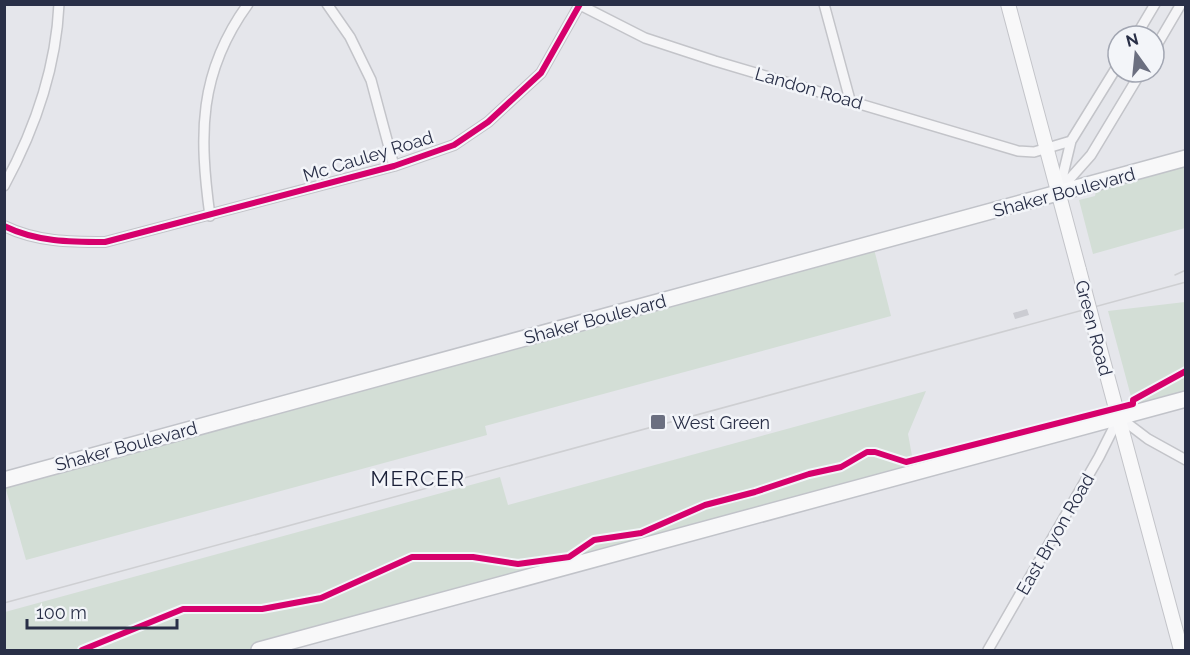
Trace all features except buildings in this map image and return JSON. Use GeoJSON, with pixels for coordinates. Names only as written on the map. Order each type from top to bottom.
{"type":"FeatureCollection","features":[{"type":"Feature","properties":{"kind":"main road","name":"Green Road"},"geometry":{"type":"LineString","coordinates":[[1008,4],[1181,651]]}},
{"type":"Feature","properties":{"kind":"main road","name":"Shaker Boulevard"},"geometry":{"type":"LineString","coordinates":[[4,480],[1185,158]]}},
{"type":"Feature","properties":{"kind":"main road"},"geometry":{"type":"LineString","coordinates":[[259,651],[1185,399]]}},
{"type":"Feature","properties":{"kind":"street"},"geometry":{"type":"LineString","coordinates":[[4,186],[28,142],[47,87],[59,4]]}},
{"type":"Feature","properties":{"kind":"street"},"geometry":{"type":"LineString","coordinates":[[210,216],[204,170],[202,126],[208,91],[222,52],[248,4]]}},
{"type":"Feature","properties":{"kind":"street"},"geometry":{"type":"LineString","coordinates":[[327,4],[350,37],[371,81],[394,166]]}},
{"type":"Feature","properties":{"kind":"street"},"geometry":{"type":"LineString","coordinates":[[824,4],[850,100]]}},
{"type":"Feature","properties":{"kind":"street"},"geometry":{"type":"LineString","coordinates":[[1143,24],[1155,4]]}},
{"type":"Feature","properties":{"kind":"street"},"geometry":{"type":"LineString","coordinates":[[1166,30],[1181,4]]}},
{"type":"Feature","properties":{"kind":"street","name":"Mc Cauley Road"},"geometry":{"type":"LineString","coordinates":[[4,226],[23,236],[57,242],[105,242],[394,166],[454,145],[517,98],[541,73],[579,5]]}},
{"type":"Feature","properties":{"kind":"street","name":"Landon Road"},"geometry":{"type":"LineString","coordinates":[[579,5],[645,38],[715,61],[1026,152],[1046,149],[1071,141]]}},
{"type":"Feature","properties":{"kind":"street"},"geometry":{"type":"LineString","coordinates":[[1058,193],[1071,141],[1106,84]]}},
{"type":"Feature","properties":{"kind":"street"},"geometry":{"type":"LineString","coordinates":[[1058,193],[1091,155],[1134,84]]}},
{"type":"Feature","properties":{"kind":"street"},"geometry":{"type":"LineString","coordinates":[[1119,417],[1148,439],[1185,460]]}},
{"type":"Feature","properties":{"kind":"street","name":"East Bryon Road"},"geometry":{"type":"LineString","coordinates":[[988,651],[1100,457],[1119,417]]}},
{"type":"Feature","properties":{"kind":"shaded area"},"geometry":{"type":"Polygon","coordinates":[[[1185,158],[1185,228],[1093,254],[1079,200],[1095,196],[1098,182],[1185,158]]]}},
{"type":"Feature","properties":{"kind":"shaded area"},"geometry":{"type":"Polygon","coordinates":[[[874,249],[891,316],[485,426],[487,435],[26,560],[5,486],[874,249]]]}},
{"type":"Feature","properties":{"kind":"shaded area"},"geometry":{"type":"Polygon","coordinates":[[[1185,302],[1185,399],[1141,411],[1133,404],[1108,311],[1185,302]]]}},
{"type":"Feature","properties":{"kind":"shaded area"},"geometry":{"type":"Polygon","coordinates":[[[926,391],[908,434],[915,472],[258,650],[5,650],[5,612],[500,477],[508,505],[926,391]]]}},
{"type":"Feature","properties":{"kind":"tram line"},"geometry":{"type":"LineString","coordinates":[[1175,275],[1186,270]]}},
{"type":"Feature","properties":{"kind":"tram line"},"geometry":{"type":"LineString","coordinates":[[4,603],[1186,282]]}},
{"type":"Feature","properties":{"kind":"cycle path"},"geometry":{"type":"LineString","coordinates":[[4,226],[41,238],[105,242],[394,166],[454,145],[488,122],[541,73],[580,4]]}},
{"type":"Feature","properties":{"kind":"cycle path"},"geometry":{"type":"LineString","coordinates":[[82,650],[183,609],[262,609],[321,598],[412,557],[473,557],[518,564],[569,557],[594,540],[641,533],[705,505],[755,492],[809,474],[841,467],[867,452],[875,452],[906,462],[1133,404],[1133,400],[1186,371]]}},
{"type":"Feature","properties":{"kind":"place","name":"West Green"},"geometry":{"type":"Point","coordinates":[658,422]}},
{"type":"Feature","properties":{"kind":"district","name":"MERCER"},"geometry":{"type":"Point","coordinates":[418,478]}}]}
